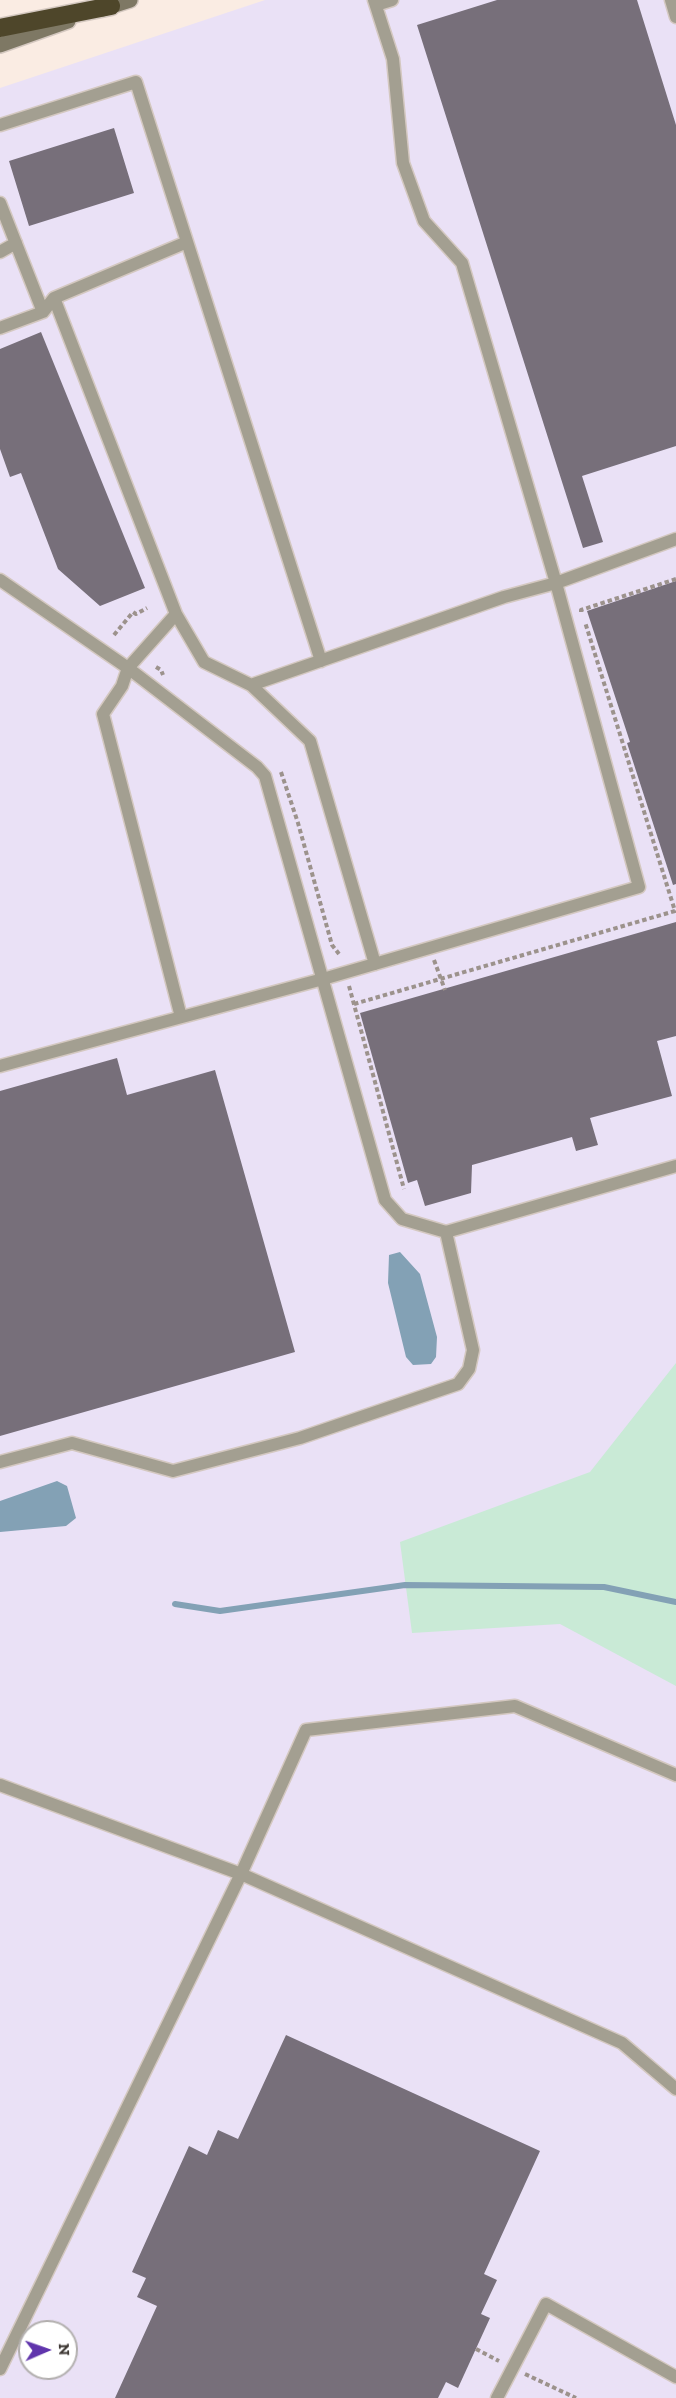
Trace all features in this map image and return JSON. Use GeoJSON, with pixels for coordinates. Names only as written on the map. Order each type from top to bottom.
{"type":"FeatureCollection","features":[{"type":"Feature","properties":{"kind":"highway"},"geometry":{"type":"LineString","coordinates":[[0,28],[111,6]]}},
{"type":"Feature","properties":{"kind":"main road"},"geometry":{"type":"LineString","coordinates":[[0,45],[130,0]]}},
{"type":"Feature","properties":{"kind":"lane"},"geometry":{"type":"LineString","coordinates":[[0,1066],[323,979],[639,887],[556,582],[462,263],[424,221],[403,163],[393,59],[375,2],[392,0]]}},
{"type":"Feature","properties":{"kind":"lane"},"geometry":{"type":"LineString","coordinates":[[671,0],[676,17]]}},
{"type":"Feature","properties":{"kind":"lane"},"geometry":{"type":"LineString","coordinates":[[0,125],[136,82],[321,661]]}},
{"type":"Feature","properties":{"kind":"lane"},"geometry":{"type":"LineString","coordinates":[[0,203],[43,312]]}},
{"type":"Feature","properties":{"kind":"lane"},"geometry":{"type":"LineString","coordinates":[[0,328],[43,312],[54,298],[188,242]]}},
{"type":"Feature","properties":{"kind":"lane"},"geometry":{"type":"LineString","coordinates":[[0,252],[16,243]]}},
{"type":"Feature","properties":{"kind":"lane"},"geometry":{"type":"LineString","coordinates":[[54,298],[176,614],[204,662],[251,685],[310,741],[375,964]]}},
{"type":"Feature","properties":{"kind":"lane"},"geometry":{"type":"LineString","coordinates":[[251,685],[676,539]]}},
{"type":"Feature","properties":{"kind":"lane"},"geometry":{"type":"LineString","coordinates":[[0,580],[128,668],[257,766],[265,776],[385,1200],[402,1219],[446,1232],[676,1166]]}},
{"type":"Feature","properties":{"kind":"lane"},"geometry":{"type":"LineString","coordinates":[[176,614],[128,668],[122,686],[103,714],[181,1017]]}},
{"type":"Feature","properties":{"kind":"lane"},"geometry":{"type":"LineString","coordinates":[[0,1462],[72,1443],[173,1471],[300,1438],[458,1384],[469,1369],[473,1350],[446,1232]]}},
{"type":"Feature","properties":{"kind":"lane"},"geometry":{"type":"LineString","coordinates":[[0,2368],[241,1874],[306,1730],[515,1706],[676,1775]]}},
{"type":"Feature","properties":{"kind":"lane"},"geometry":{"type":"LineString","coordinates":[[0,1785],[241,1874],[622,2043],[676,2089]]}},
{"type":"Feature","properties":{"kind":"lane"},"geometry":{"type":"LineString","coordinates":[[497,2398],[546,2304],[676,2377]]}},
{"type":"Feature","properties":{"kind":"path"},"geometry":{"type":"LineString","coordinates":[[354,1004],[675,911],[581,610],[676,579]]}},
{"type":"Feature","properties":{"kind":"path"},"geometry":{"type":"LineString","coordinates":[[114,635],[133,612],[136,614],[147,608]]}},
{"type":"Feature","properties":{"kind":"path"},"geometry":{"type":"LineString","coordinates":[[434,960],[445,990]]}},
{"type":"Feature","properties":{"kind":"path"},"geometry":{"type":"LineString","coordinates":[[349,986],[404,1189]]}},
{"type":"Feature","properties":{"kind":"shaded area"},"geometry":{"type":"Polygon","coordinates":[[[265,0],[676,0],[676,2398],[0,2398],[0,88],[265,0]]]}},
{"type":"Feature","properties":{"kind":"green space"},"geometry":{"type":"Polygon","coordinates":[[[676,1363],[676,1686],[560,1624],[412,1633],[400,1542],[590,1472],[676,1363]]]}},
{"type":"Feature","properties":{"kind":"water"},"geometry":{"type":"Polygon","coordinates":[[[400,1252],[420,1274],[437,1337],[436,1357],[431,1364],[413,1365],[406,1357],[388,1283],[389,1255],[400,1252]]]}},
{"type":"Feature","properties":{"kind":"water"},"geometry":{"type":"Polygon","coordinates":[[[57,1481],[67,1486],[76,1518],[66,1526],[0,1532],[0,1501],[57,1481]]]}},
{"type":"Feature","properties":{"kind":"building"},"geometry":{"type":"Polygon","coordinates":[[[497,0],[637,0],[676,125],[676,446],[582,476],[603,542],[583,548],[417,25],[497,0]]]}},
{"type":"Feature","properties":{"kind":"building"},"geometry":{"type":"Polygon","coordinates":[[[114,128],[134,193],[29,226],[9,161],[114,128]]]}},
{"type":"Feature","properties":{"kind":"building"},"geometry":{"type":"Polygon","coordinates":[[[41,332],[145,588],[100,606],[58,569],[21,473],[10,477],[0,449],[0,349],[41,332]]]}},
{"type":"Feature","properties":{"kind":"building"},"geometry":{"type":"Polygon","coordinates":[[[676,581],[676,884],[673,885],[587,611],[676,581]]]}},
{"type":"Feature","properties":{"kind":"building"},"geometry":{"type":"Polygon","coordinates":[[[676,922],[676,1036],[657,1041],[672,1096],[590,1118],[598,1145],[576,1151],[572,1137],[472,1165],[471,1193],[425,1206],[417,1180],[408,1183],[360,1013],[676,922]]]}},
{"type":"Feature","properties":{"kind":"building"},"geometry":{"type":"Polygon","coordinates":[[[117,1058],[127,1095],[215,1070],[295,1352],[0,1436],[0,1091],[117,1058]]]}},
{"type":"Feature","properties":{"kind":"building"},"geometry":{"type":"Polygon","coordinates":[[[286,2035],[540,2151],[484,2274],[497,2280],[481,2314],[490,2318],[458,2388],[446,2382],[438,2398],[115,2398],[157,2306],[137,2297],[146,2278],[132,2272],[189,2146],[207,2155],[218,2130],[238,2139],[286,2035]]]}},
{"type":"Feature","properties":{"kind":"waterway"},"geometry":{"type":"LineString","coordinates":[[175,1604],[220,1611],[405,1585],[604,1587],[676,1602]]}}]}
